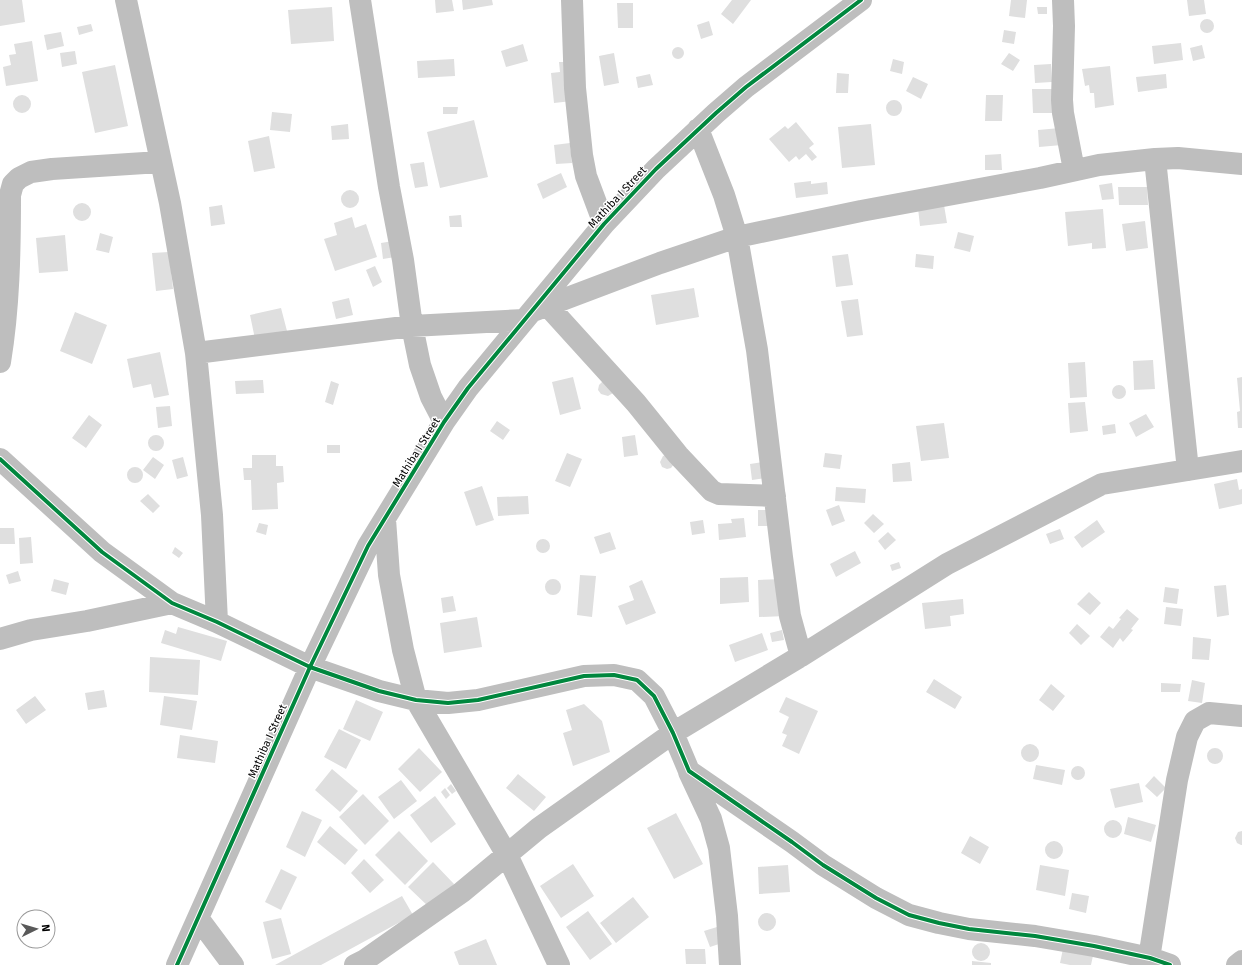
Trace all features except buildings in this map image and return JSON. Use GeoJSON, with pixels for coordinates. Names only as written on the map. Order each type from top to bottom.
{"type":"FeatureCollection","features":[{"type":"Feature","properties":{"kind":"street"},"geometry":{"type":"LineString","coordinates":[[126,0],[170,203],[196,353],[212,515],[217,622]]}},
{"type":"Feature","properties":{"kind":"street"},"geometry":{"type":"LineString","coordinates":[[360,0],[389,188],[403,260],[412,326],[420,365],[431,397],[444,422]]}},
{"type":"Feature","properties":{"kind":"street"},"geometry":{"type":"LineString","coordinates":[[572,0],[575,88],[582,155],[586,176],[604,224]]}},
{"type":"Feature","properties":{"kind":"street","name":"Mathiba I Street"},"geometry":{"type":"LineString","coordinates":[[177,965],[310,667],[368,546],[444,422],[468,388],[534,312],[604,224],[656,169],[746,88],[861,0]]}},
{"type":"Feature","properties":{"kind":"street"},"geometry":{"type":"LineString","coordinates":[[1063,0],[1064,46],[1062,100],[1063,113],[1074,170]]}},
{"type":"Feature","properties":{"kind":"street"},"geometry":{"type":"LineString","coordinates":[[698,130],[724,195],[737,237],[757,350],[790,616],[801,656]]}},
{"type":"Feature","properties":{"kind":"street"},"geometry":{"type":"LineString","coordinates":[[196,353],[534,312],[660,263],[737,237],[861,211],[1099,165],[1178,158],[1242,164]]}},
{"type":"Feature","properties":{"kind":"street"},"geometry":{"type":"LineString","coordinates":[[1155,159],[1188,470]]}},
{"type":"Feature","properties":{"kind":"street"},"geometry":{"type":"LineString","coordinates":[[0,362],[7,307],[10,262],[10,195],[14,184],[19,178],[31,172],[52,169],[160,162]]}},
{"type":"Feature","properties":{"kind":"street"},"geometry":{"type":"LineString","coordinates":[[534,312],[636,403],[678,455],[712,491],[719,494],[775,496]]}},
{"type":"Feature","properties":{"kind":"street"},"geometry":{"type":"LineString","coordinates":[[0,459],[102,552],[172,603],[217,622],[310,667],[379,691],[416,700],[448,703],[478,700],[584,676],[614,675],[637,680],[654,696],[673,733],[711,819],[719,848],[727,916],[730,965]]}},
{"type":"Feature","properties":{"kind":"street"},"geometry":{"type":"LineString","coordinates":[[355,965],[365,960],[462,892],[539,828],[673,733],[801,656],[947,564],[1102,484],[1242,461]]}},
{"type":"Feature","properties":{"kind":"street"},"geometry":{"type":"LineString","coordinates":[[384,519],[389,575],[403,650],[416,700],[507,855],[559,965]]}},
{"type":"Feature","properties":{"kind":"street"},"geometry":{"type":"LineString","coordinates":[[0,639],[31,630],[87,621],[172,603]]}},
{"type":"Feature","properties":{"kind":"street"},"geometry":{"type":"LineString","coordinates":[[689,771],[823,865],[876,898],[909,914],[969,929],[1035,936],[1094,946],[1156,963],[1177,780],[1187,737],[1195,721],[1209,713],[1242,716]]}},
{"type":"Feature","properties":{"kind":"street"},"geometry":{"type":"LineString","coordinates":[[198,918],[233,965]]}},
{"type":"Feature","properties":{"kind":"street"},"geometry":{"type":"LineString","coordinates":[[1237,965],[1242,961]]}},
{"type":"Feature","properties":{"kind":"cycle path"},"geometry":{"type":"LineString","coordinates":[[177,965],[310,667],[368,546],[444,422],[468,388],[604,224],[656,169],[746,87],[861,0]]}},
{"type":"Feature","properties":{"kind":"cycle path"},"geometry":{"type":"LineString","coordinates":[[0,459],[102,552],[172,603],[217,622],[310,667],[379,691],[416,700],[448,703],[478,700],[584,676],[614,675],[637,680],[654,696],[673,733],[689,771],[823,865],[876,898],[909,915],[939,923],[969,929],[1035,936],[1094,946],[1150,958],[1170,965]]}}]}
